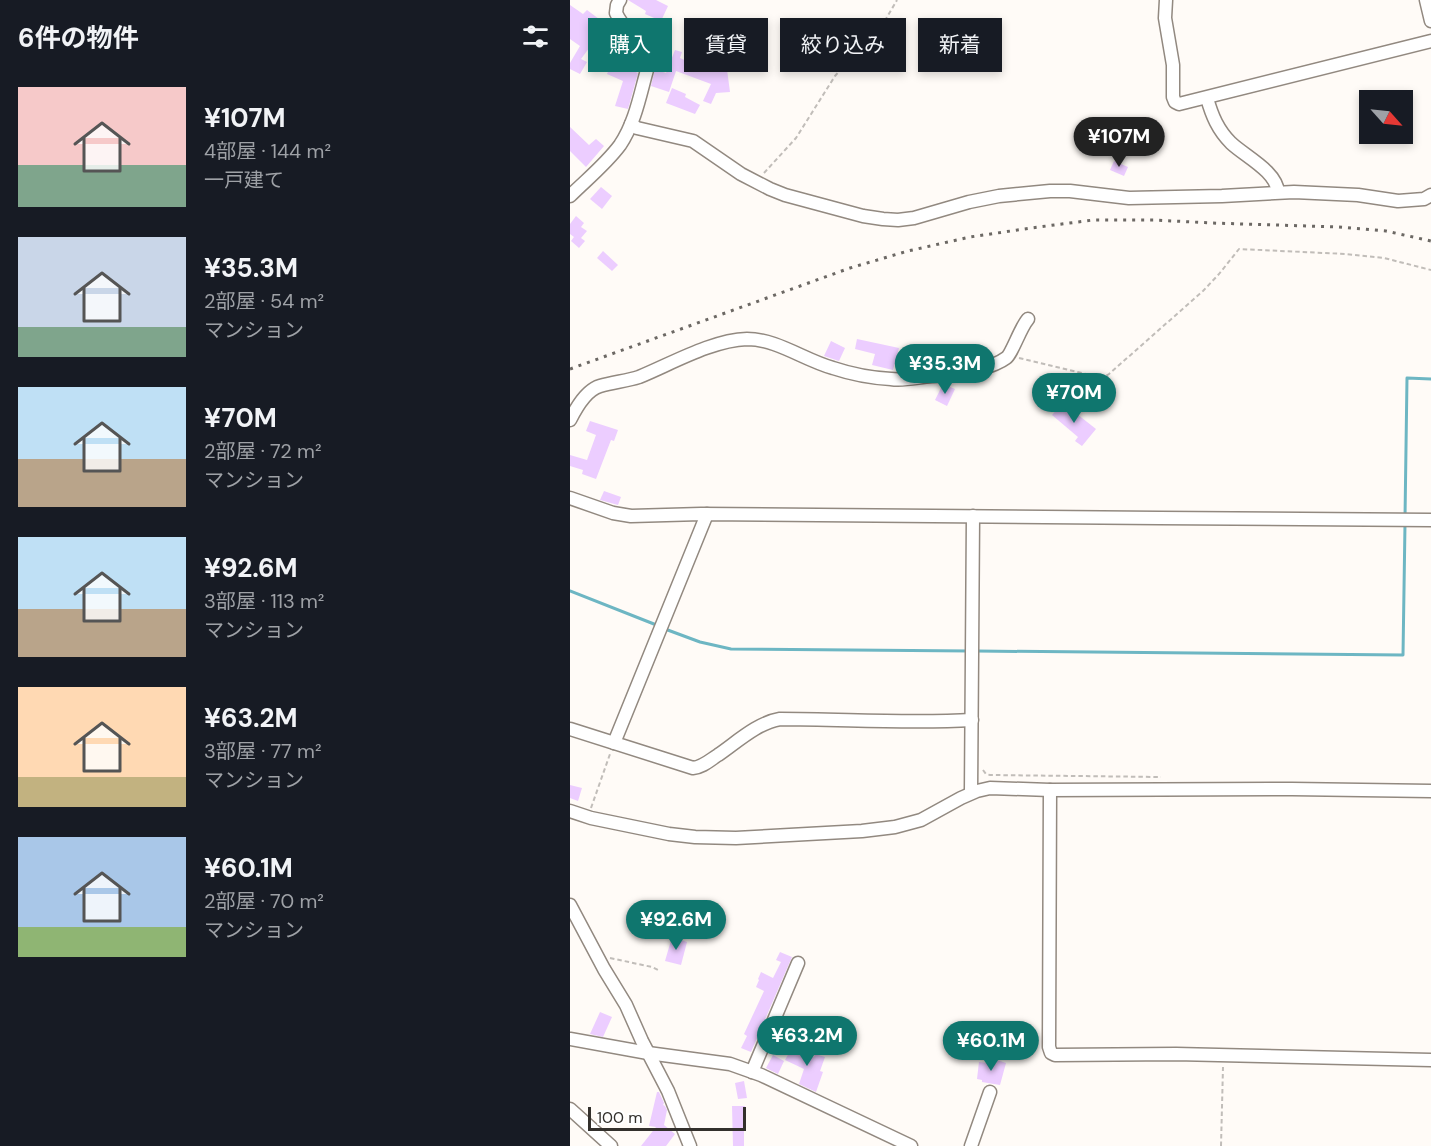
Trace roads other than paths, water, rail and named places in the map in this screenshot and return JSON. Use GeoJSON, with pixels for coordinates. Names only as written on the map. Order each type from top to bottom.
{"type":"FeatureCollection","features":[{"type":"Feature","properties":{"kind":"street"},"geometry":{"type":"LineString","coordinates":[[572,189],[617,148],[631,124],[647,70],[642,48],[617,17],[615,10],[620,0]]}},
{"type":"Feature","properties":{"kind":"street"},"geometry":{"type":"LineString","coordinates":[[1166,0],[1165,18],[1173,65],[1173,100],[1176,103],[1183,104],[1208,98],[1431,41]]}},
{"type":"Feature","properties":{"kind":"street"},"geometry":{"type":"LineString","coordinates":[[1426,0],[1431,21]]}},
{"type":"Feature","properties":{"kind":"street"},"geometry":{"type":"LineString","coordinates":[[1208,98],[1214,120],[1220,129],[1230,142],[1274,180],[1278,192]]}},
{"type":"Feature","properties":{"kind":"street"},"geometry":{"type":"LineString","coordinates":[[631,124],[636,128],[693,141],[741,174],[785,195],[863,216],[898,220],[999,196],[1050,191],[1129,198],[1278,192],[1358,195],[1398,201],[1424,199],[1431,195]]}},
{"type":"Feature","properties":{"kind":"street"},"geometry":{"type":"LineString","coordinates":[[570,420],[585,397],[599,386],[635,378],[728,342],[745,339],[766,342],[832,368],[892,380],[951,375],[1000,362],[1010,356],[1020,329],[1028,319]]}},
{"type":"Feature","properties":{"kind":"street"},"geometry":{"type":"LineString","coordinates":[[570,498],[613,513],[631,516],[707,514],[1431,520]]}},
{"type":"Feature","properties":{"kind":"street"},"geometry":{"type":"LineString","coordinates":[[614,743],[707,514]]}},
{"type":"Feature","properties":{"kind":"street"},"geometry":{"type":"LineString","coordinates":[[971,793],[973,516]]}},
{"type":"Feature","properties":{"kind":"street"},"geometry":{"type":"LineString","coordinates":[[570,729],[693,768],[703,765],[772,720],[947,722],[972,720]]}},
{"type":"Feature","properties":{"kind":"street"},"geometry":{"type":"LineString","coordinates":[[570,812],[695,837],[736,838],[895,827],[921,820],[971,793],[1001,788],[1431,791]]}},
{"type":"Feature","properties":{"kind":"street"},"geometry":{"type":"LineString","coordinates":[[1050,790],[1049,1047],[1051,1053],[1055,1055],[1223,1055],[1431,1060]]}},
{"type":"Feature","properties":{"kind":"street"},"geometry":{"type":"LineString","coordinates":[[570,905],[626,1005],[668,1091],[690,1146]]}},
{"type":"Feature","properties":{"kind":"street"},"geometry":{"type":"LineString","coordinates":[[752,1071],[798,963]]}},
{"type":"Feature","properties":{"kind":"street"},"geometry":{"type":"LineString","coordinates":[[570,1039],[730,1064],[752,1071],[911,1146]]}},
{"type":"Feature","properties":{"kind":"street"},"geometry":{"type":"LineString","coordinates":[[971,1146],[990,1092]]}},
{"type":"Feature","properties":{"kind":"street"},"geometry":{"type":"LineString","coordinates":[[570,1109],[611,1146]]}},
{"type":"Feature","properties":{"kind":"waterway"},"geometry":{"type":"LineString","coordinates":[[1405,518],[1407,378],[1431,379]]}},
{"type":"Feature","properties":{"kind":"waterway"},"geometry":{"type":"LineString","coordinates":[[977,651],[1403,655],[1405,524]]}},
{"type":"Feature","properties":{"kind":"waterway"},"geometry":{"type":"LineString","coordinates":[[570,591],[659,626]]}},
{"type":"Feature","properties":{"kind":"waterway"},"geometry":{"type":"LineString","coordinates":[[665,629],[700,642],[731,649],[970,651]]}},
{"type":"Feature","properties":{"kind":"railway"},"geometry":{"type":"LineString","coordinates":[[570,369],[850,268],[908,251],[970,237],[1093,220],[1154,220],[1339,227],[1386,231],[1431,241]]}}]}
